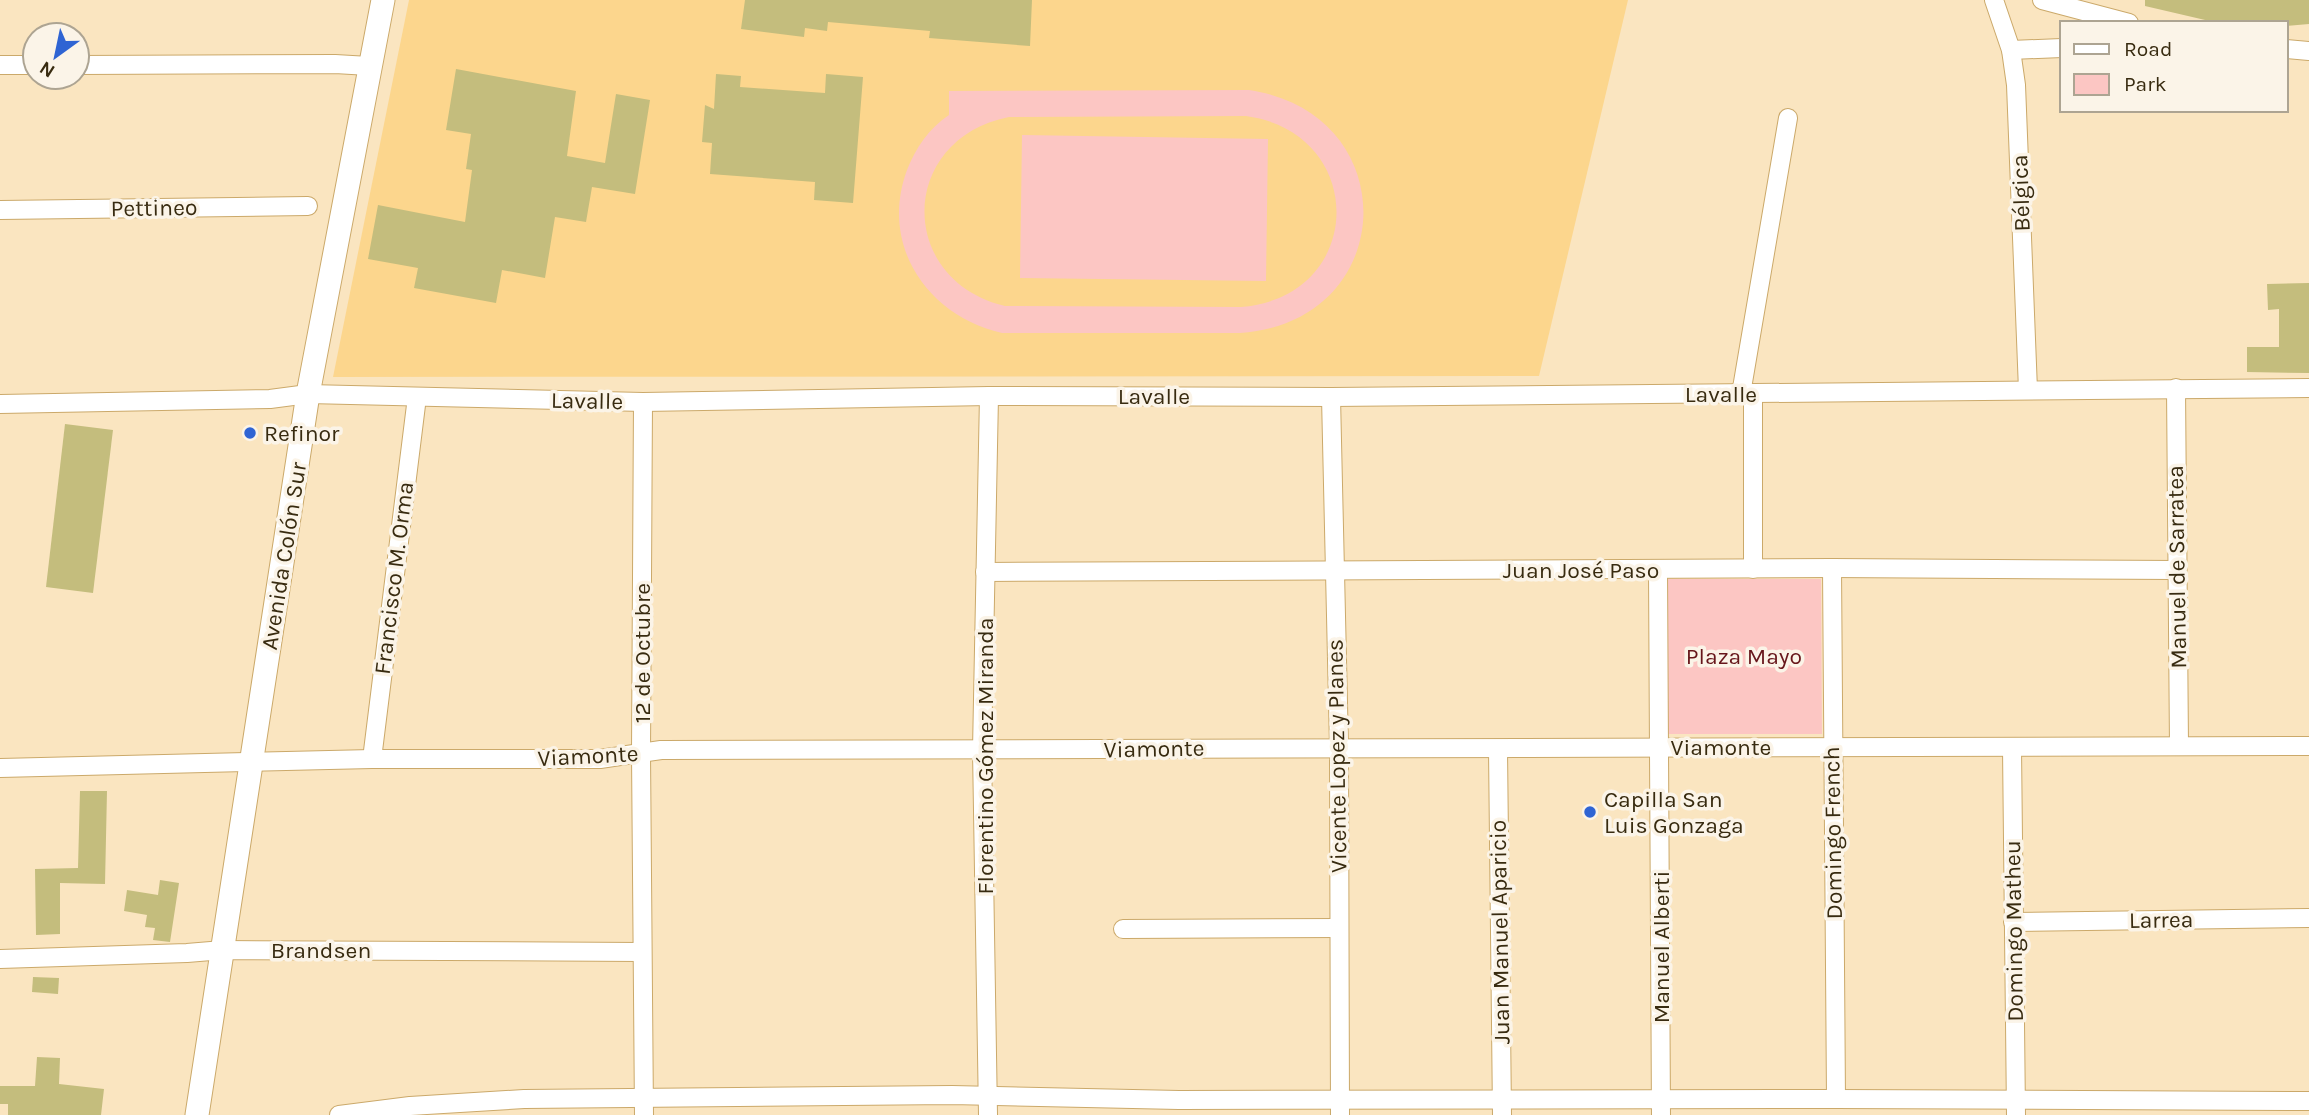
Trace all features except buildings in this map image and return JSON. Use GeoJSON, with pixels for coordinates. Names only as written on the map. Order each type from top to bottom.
{"type":"FeatureCollection","features":[{"type":"Feature","properties":{"kind":"main road","name":"Avenida Colón Sur"},"geometry":{"type":"LineString","coordinates":[[197,1115],[308,394],[383,0]]}},
{"type":"Feature","properties":{"kind":"street","name":"Bélgica"},"geometry":{"type":"LineString","coordinates":[[1994,0],[2011,50],[2016,85],[2028,390]]}},
{"type":"Feature","properties":{"kind":"street"},"geometry":{"type":"LineString","coordinates":[[2042,0],[2121,21]]}},
{"type":"Feature","properties":{"kind":"street"},"geometry":{"type":"LineString","coordinates":[[2011,50],[2060,48]]}},
{"type":"Feature","properties":{"kind":"street"},"geometry":{"type":"LineString","coordinates":[[2288,49],[2309,51]]}},
{"type":"Feature","properties":{"kind":"street"},"geometry":{"type":"LineString","coordinates":[[0,65],[21,65]]}},
{"type":"Feature","properties":{"kind":"street"},"geometry":{"type":"LineString","coordinates":[[91,65],[369,66]]}},
{"type":"Feature","properties":{"kind":"street"},"geometry":{"type":"LineString","coordinates":[[1753,569],[1747,394],[1788,118]]}},
{"type":"Feature","properties":{"kind":"street","name":"Pettineo"},"geometry":{"type":"LineString","coordinates":[[0,210],[308,206]]}},
{"type":"Feature","properties":{"kind":"street","name":"Manuel de Sarratea"},"geometry":{"type":"LineString","coordinates":[[2176,388],[2179,746]]}},
{"type":"Feature","properties":{"kind":"street","name":"Lavalle"},"geometry":{"type":"LineString","coordinates":[[0,404],[270,399],[308,394],[643,402],[989,396],[1331,397],[2309,388]]}},
{"type":"Feature","properties":{"kind":"street","name":"Florentino Gómez Miranda"},"geometry":{"type":"LineString","coordinates":[[988,1106],[982,750],[989,396]]}},
{"type":"Feature","properties":{"kind":"street","name":"Francisco M. Orma"},"geometry":{"type":"LineString","coordinates":[[372,759],[416,397]]}},
{"type":"Feature","properties":{"kind":"street","name":"Vicente Lopez y Planes"},"geometry":{"type":"LineString","coordinates":[[1331,397],[1339,747],[1340,1108]]}},
{"type":"Feature","properties":{"kind":"street","name":"12 de Octubre"},"geometry":{"type":"LineString","coordinates":[[643,402],[641,754],[644,1107]]}},
{"type":"Feature","properties":{"kind":"street","name":"Juan José Paso"},"geometry":{"type":"LineString","coordinates":[[985,572],[1832,568],[2177,570]]}},
{"type":"Feature","properties":{"kind":"street","name":"Domingo French"},"geometry":{"type":"LineString","coordinates":[[1832,568],[1836,1099]]}},
{"type":"Feature","properties":{"kind":"street","name":"Manuel Alberti"},"geometry":{"type":"LineString","coordinates":[[1658,570],[1661,1108]]}},
{"type":"Feature","properties":{"kind":"street","name":"Viamonte"},"geometry":{"type":"LineString","coordinates":[[0,768],[372,759],[600,759],[661,750],[2309,746]]}},
{"type":"Feature","properties":{"kind":"street","name":"Domingo Matheu"},"geometry":{"type":"LineString","coordinates":[[2012,748],[2016,1108]]}},
{"type":"Feature","properties":{"kind":"street","name":"Juan Manuel Aparicio"},"geometry":{"type":"LineString","coordinates":[[1498,749],[1502,1107]]}},
{"type":"Feature","properties":{"kind":"street","name":"Larrea"},"geometry":{"type":"LineString","coordinates":[[2014,922],[2309,918]]}},
{"type":"Feature","properties":{"kind":"street"},"geometry":{"type":"LineString","coordinates":[[1123,929],[1339,929]]}},
{"type":"Feature","properties":{"kind":"street","name":"Brandsen"},"geometry":{"type":"LineString","coordinates":[[0,959],[223,950],[642,952]]}},
{"type":"Feature","properties":{"kind":"street"},"geometry":{"type":"LineString","coordinates":[[339,1115],[410,1106],[524,1100],[644,1107],[1179,1108],[1661,1108],[1836,1099],[2016,1108],[2309,1101]]}},
{"type":"Feature","properties":{"kind":"shaded area"},"geometry":{"type":"Polygon","coordinates":[[[409,0],[1628,0],[1539,376],[333,377],[409,0]]]}},
{"type":"Feature","properties":{"kind":"green space"},"geometry":{"type":"Polygon","coordinates":[[[1249,90],[1300,107],[1336,136],[1357,174],[1363,216],[1355,257],[1331,294],[1293,320],[1240,333],[1002,333],[976,324],[952,311],[932,294],[916,274],[905,250],[900,225],[900,198],[907,170],[924,140],[935,126],[949,115],[949,91],[1249,90]],[[1246,116],[1009,117],[972,130],[946,152],[930,180],[924,210],[929,241],[944,269],[969,291],[1005,306],[1241,307],[1282,297],[1312,275],[1330,247],[1336,214],[1331,181],[1315,152],[1286,129],[1246,116]]]}},
{"type":"Feature","properties":{"kind":"green space"},"geometry":{"type":"Polygon","coordinates":[[[1022,135],[1268,139],[1266,281],[1020,278],[1022,135]]]}},
{"type":"Feature","properties":{"kind":"green space","name":"Plaza Mayo"},"geometry":{"type":"Polygon","coordinates":[[[1666,579],[1821,579],[1822,734],[1667,734],[1666,579]]]}},
{"type":"Feature","properties":{"kind":"place","name":"Refinor"},"geometry":{"type":"Point","coordinates":[250,433]}},
{"type":"Feature","properties":{"kind":"place","name":"Capilla San Luis Gonzaga"},"geometry":{"type":"Point","coordinates":[1590,812]}}]}
